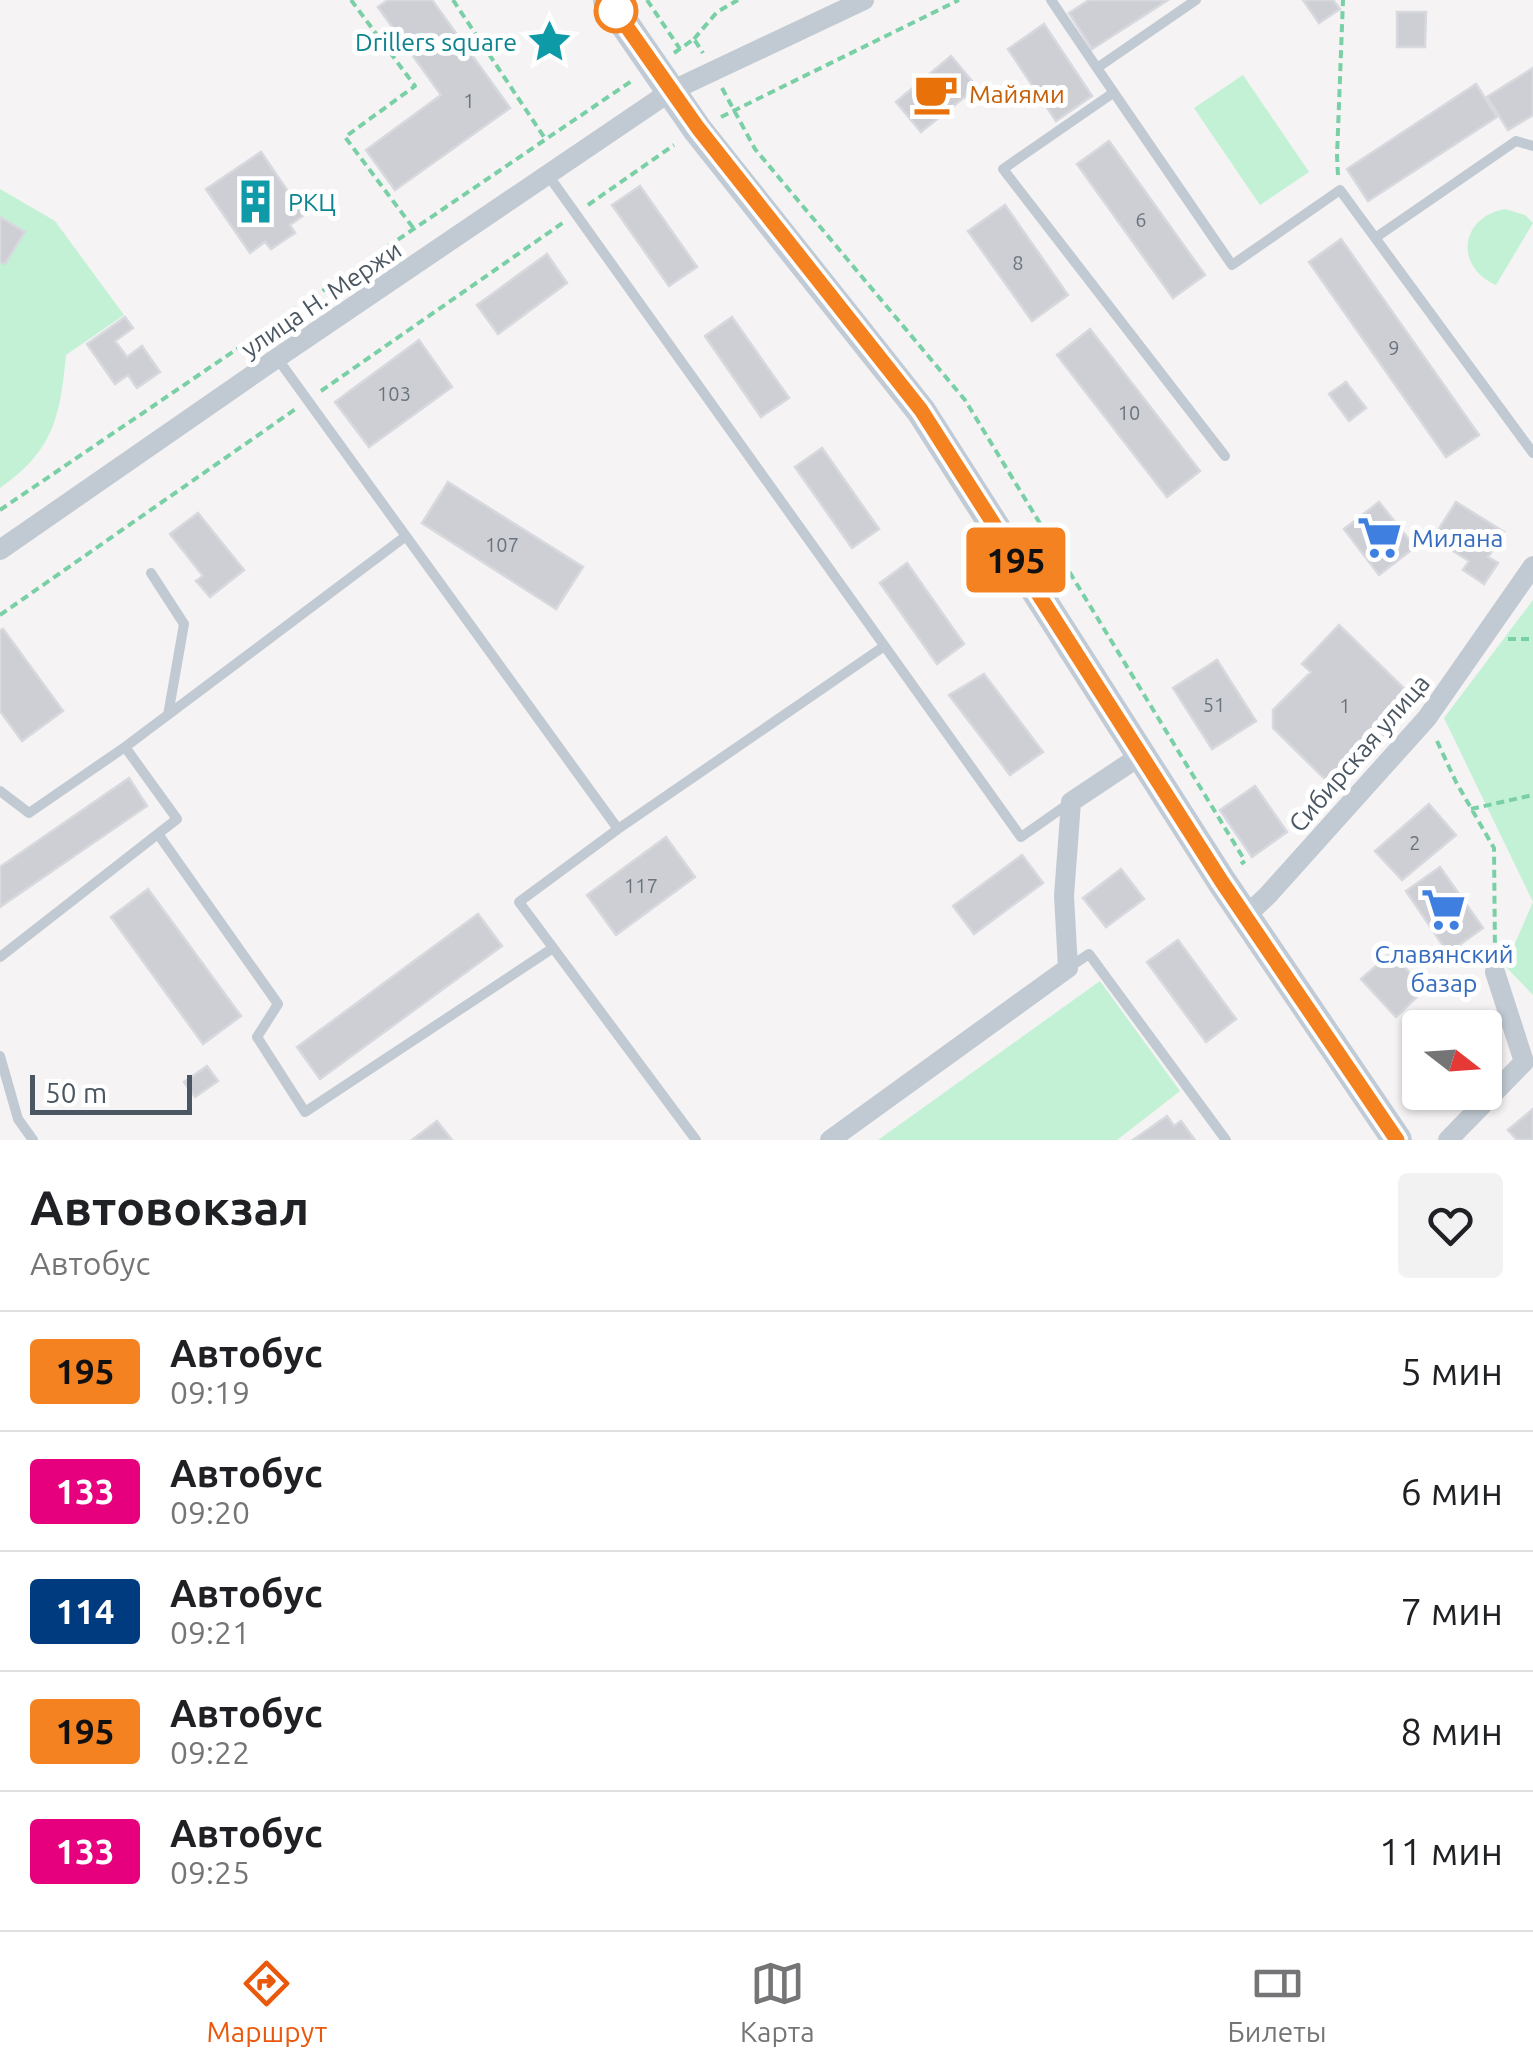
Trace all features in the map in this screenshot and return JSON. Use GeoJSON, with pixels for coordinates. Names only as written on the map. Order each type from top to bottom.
{"type":"FeatureCollection","features":[{"type":"Feature","properties":{"kind":"street"},"geometry":{"type":"LineString","coordinates":[[608,0],[698,128],[921,410],[1222,882],[1397,1140]]}},
{"type":"Feature","properties":{"kind":"street","name":"улица Н. Мержи"},"geometry":{"type":"LineString","coordinates":[[0,550],[671,92],[864,0]]}},
{"type":"Feature","properties":{"kind":"street","name":"Сибирская улица"},"geometry":{"type":"LineString","coordinates":[[1246,915],[1427,718],[1533,566]]}},
{"type":"Feature","properties":{"kind":"street"},"geometry":{"type":"LineString","coordinates":[[830,1140],[1068,968],[1064,896],[1070,802],[1140,756]]}},
{"type":"Feature","properties":{"kind":"street"},"geometry":{"type":"LineString","coordinates":[[1448,1140],[1524,1062],[1495,972]]}},
{"type":"Feature","properties":{"kind":"lane"},"geometry":{"type":"LineString","coordinates":[[1050,0],[1232,265],[1340,190],[1533,454]]}},
{"type":"Feature","properties":{"kind":"lane"},"geometry":{"type":"LineString","coordinates":[[1098,68],[1196,0]]}},
{"type":"Feature","properties":{"kind":"lane"},"geometry":{"type":"LineString","coordinates":[[1113,93],[1003,169],[1225,456]]}},
{"type":"Feature","properties":{"kind":"lane"},"geometry":{"type":"LineString","coordinates":[[1375,238],[1516,141],[1533,146]]}},
{"type":"Feature","properties":{"kind":"lane"},"geometry":{"type":"LineString","coordinates":[[548,175],[1021,837],[1070,802]]}},
{"type":"Feature","properties":{"kind":"lane"},"geometry":{"type":"LineString","coordinates":[[277,358],[618,829]]}},
{"type":"Feature","properties":{"kind":"lane"},"geometry":{"type":"LineString","coordinates":[[0,791],[29,812],[168,715],[406,536]]}},
{"type":"Feature","properties":{"kind":"lane"},"geometry":{"type":"LineString","coordinates":[[151,573],[184,624],[168,715]]}},
{"type":"Feature","properties":{"kind":"lane"},"geometry":{"type":"LineString","coordinates":[[696,1140],[519,902],[883,646]]}},
{"type":"Feature","properties":{"kind":"lane"},"geometry":{"type":"LineString","coordinates":[[0,957],[177,818],[125,746]]}},
{"type":"Feature","properties":{"kind":"lane"},"geometry":{"type":"LineString","coordinates":[[158,834],[278,1004],[257,1037],[305,1112],[553,948]]}},
{"type":"Feature","properties":{"kind":"lane"},"geometry":{"type":"LineString","coordinates":[[1068,968],[1089,954],[1226,1140]]}},
{"type":"Feature","properties":{"kind":"lane"},"geometry":{"type":"LineString","coordinates":[[0,1056],[18,1119],[33,1140]]}},
{"type":"Feature","properties":{"kind":"path"},"geometry":{"type":"LineString","coordinates":[[351,0],[415,86],[345,136],[414,229]]}},
{"type":"Feature","properties":{"kind":"path"},"geometry":{"type":"LineString","coordinates":[[453,0],[546,140]]}},
{"type":"Feature","properties":{"kind":"path"},"geometry":{"type":"LineString","coordinates":[[647,0],[680,49]]}},
{"type":"Feature","properties":{"kind":"path"},"geometry":{"type":"LineString","coordinates":[[694,39],[717,12],[738,0]]}},
{"type":"Feature","properties":{"kind":"path"},"geometry":{"type":"LineString","coordinates":[[0,615],[698,128],[959,0]]}},
{"type":"Feature","properties":{"kind":"path"},"geometry":{"type":"LineString","coordinates":[[1340,190],[1337,156],[1343,0]]}},
{"type":"Feature","properties":{"kind":"path"},"geometry":{"type":"LineString","coordinates":[[1427,718],[1456,782],[1494,848],[1495,972]]}},
{"type":"Feature","properties":{"kind":"path"},"geometry":{"type":"LineString","coordinates":[[1471,809],[1533,794]]}},
{"type":"Feature","properties":{"kind":"green space"},"geometry":{"type":"Polygon","coordinates":[[[1243,75],[1309,172],[1260,205],[1194,108],[1243,75]]]}},
{"type":"Feature","properties":{"kind":"green space"},"geometry":{"type":"Polygon","coordinates":[[[0,189],[55,221],[124,315],[66,355],[61,397],[51,431],[32,460],[0,488],[0,189]]]}},
{"type":"Feature","properties":{"kind":"green space"},"geometry":{"type":"Polygon","coordinates":[[[1505,209],[1525,215],[1533,223],[1496,285],[1473,267],[1468,243],[1479,222],[1505,209]]]}},
{"type":"Feature","properties":{"kind":"green space"},"geometry":{"type":"Polygon","coordinates":[[[1533,600],[1533,902],[1444,718],[1533,600]]]}},
{"type":"Feature","properties":{"kind":"green space"},"geometry":{"type":"Polygon","coordinates":[[[1533,902],[1533,995],[1505,966],[1533,902]]]}},
{"type":"Feature","properties":{"kind":"green space"},"geometry":{"type":"Polygon","coordinates":[[[1100,981],[1180,1091],[1117,1140],[878,1140],[1100,981]]]}},
{"type":"Feature","properties":{"kind":"building"},"geometry":{"type":"Polygon","coordinates":[[[388,0],[432,0],[510,108],[395,190],[366,150],[441,95],[378,7],[388,0]]]}},
{"type":"Feature","properties":{"kind":"building"},"geometry":{"type":"Polygon","coordinates":[[[1089,0],[1168,0],[1092,49],[1069,13],[1089,0]]]}},
{"type":"Feature","properties":{"kind":"building"},"geometry":{"type":"Polygon","coordinates":[[[1303,0],[1333,0],[1340,9],[1319,23],[1303,0]]]}},
{"type":"Feature","properties":{"kind":"building"},"geometry":{"type":"Polygon","coordinates":[[[1397,12],[1426,12],[1425,47],[1397,47],[1397,12]]]}},
{"type":"Feature","properties":{"kind":"building"},"geometry":{"type":"Polygon","coordinates":[[[1044,24],[1092,96],[1056,121],[1008,49],[1044,24]]]}},
{"type":"Feature","properties":{"kind":"building","name":"Майями"},"geometry":{"type":"Polygon","coordinates":[[[951,56],[977,87],[921,132],[896,102],[951,56]]]}},
{"type":"Feature","properties":{"kind":"building"},"geometry":{"type":"Polygon","coordinates":[[[1533,68],[1533,115],[1508,130],[1487,97],[1533,68]]]}},
{"type":"Feature","properties":{"kind":"building"},"geometry":{"type":"Polygon","coordinates":[[[1476,84],[1497,117],[1368,201],[1347,169],[1476,84]]]}},
{"type":"Feature","properties":{"kind":"building"},"geometry":{"type":"Polygon","coordinates":[[[1109,141],[1205,275],[1173,298],[1077,164],[1109,141]]]}},
{"type":"Feature","properties":{"kind":"building","name":"РКЦ"},"geometry":{"type":"Polygon","coordinates":[[[261,152],[304,215],[290,225],[295,233],[271,249],[265,242],[250,253],[206,189],[261,152]]]}},
{"type":"Feature","properties":{"kind":"building"},"geometry":{"type":"Polygon","coordinates":[[[640,186],[697,267],[669,286],[612,205],[640,186]]]}},
{"type":"Feature","properties":{"kind":"building"},"geometry":{"type":"Polygon","coordinates":[[[1005,205],[1068,295],[1032,321],[968,231],[1005,205]]]}},
{"type":"Feature","properties":{"kind":"building"},"geometry":{"type":"Polygon","coordinates":[[[0,217],[25,232],[5,264],[0,262],[0,217]]]}},
{"type":"Feature","properties":{"kind":"building"},"geometry":{"type":"Polygon","coordinates":[[[1341,239],[1479,435],[1446,457],[1309,262],[1341,239]]]}},
{"type":"Feature","properties":{"kind":"building"},"geometry":{"type":"Polygon","coordinates":[[[547,254],[567,283],[498,334],[477,305],[547,254]]]}},
{"type":"Feature","properties":{"kind":"building"},"geometry":{"type":"Polygon","coordinates":[[[125,317],[133,328],[115,341],[127,357],[142,346],[160,372],[137,388],[128,375],[115,384],[87,344],[125,317]]]}},
{"type":"Feature","properties":{"kind":"building"},"geometry":{"type":"Polygon","coordinates":[[[732,317],[789,398],[761,417],[705,336],[732,317]]]}},
{"type":"Feature","properties":{"kind":"building"},"geometry":{"type":"Polygon","coordinates":[[[1090,329],[1200,471],[1167,497],[1057,355],[1090,329]]]}},
{"type":"Feature","properties":{"kind":"building"},"geometry":{"type":"Polygon","coordinates":[[[419,340],[452,387],[369,447],[335,402],[419,340]]]}},
{"type":"Feature","properties":{"kind":"building"},"geometry":{"type":"Polygon","coordinates":[[[1346,382],[1366,408],[1349,421],[1329,394],[1346,382]]]}},
{"type":"Feature","properties":{"kind":"building"},"geometry":{"type":"Polygon","coordinates":[[[822,448],[879,529],[852,548],[795,467],[822,448]]]}},
{"type":"Feature","properties":{"kind":"building"},"geometry":{"type":"Polygon","coordinates":[[[448,482],[583,567],[556,609],[422,523],[448,482]]]}},
{"type":"Feature","properties":{"kind":"building","name":"Милана"},"geometry":{"type":"Polygon","coordinates":[[[1379,502],[1415,547],[1379,575],[1344,529],[1379,502]]]}},
{"type":"Feature","properties":{"kind":"building"},"geometry":{"type":"Polygon","coordinates":[[[1456,502],[1504,532],[1488,557],[1498,563],[1484,584],[1463,570],[1469,561],[1433,538],[1456,502]]]}},
{"type":"Feature","properties":{"kind":"building"},"geometry":{"type":"Polygon","coordinates":[[[198,513],[244,570],[210,597],[196,581],[203,576],[170,534],[198,513]]]}},
{"type":"Feature","properties":{"kind":"building"},"geometry":{"type":"Polygon","coordinates":[[[907,563],[964,644],[937,664],[880,583],[907,563]]]}},
{"type":"Feature","properties":{"kind":"building"},"geometry":{"type":"Polygon","coordinates":[[[1339,625],[1418,702],[1334,788],[1273,728],[1273,710],[1311,672],[1302,664],[1339,625]]]}},
{"type":"Feature","properties":{"kind":"building"},"geometry":{"type":"Polygon","coordinates":[[[3,629],[63,711],[22,741],[0,711],[3,629]]]}},
{"type":"Feature","properties":{"kind":"building"},"geometry":{"type":"Polygon","coordinates":[[[1217,660],[1256,721],[1212,749],[1173,688],[1217,660]]]}},
{"type":"Feature","properties":{"kind":"building"},"geometry":{"type":"Polygon","coordinates":[[[984,674],[1043,752],[1010,775],[949,695],[984,674]]]}},
{"type":"Feature","properties":{"kind":"building"},"geometry":{"type":"Polygon","coordinates":[[[129,778],[147,806],[0,907],[0,867],[129,778]]]}},
{"type":"Feature","properties":{"kind":"building"},"geometry":{"type":"Polygon","coordinates":[[[1255,786],[1287,832],[1252,857],[1220,810],[1255,786]]]}},
{"type":"Feature","properties":{"kind":"building"},"geometry":{"type":"Polygon","coordinates":[[[1429,804],[1456,835],[1402,880],[1375,851],[1429,804]]]}},
{"type":"Feature","properties":{"kind":"building"},"geometry":{"type":"Polygon","coordinates":[[[666,837],[695,877],[616,935],[587,895],[666,837]]]}},
{"type":"Feature","properties":{"kind":"building"},"geometry":{"type":"Polygon","coordinates":[[[1022,855],[1043,883],[974,934],[953,906],[1022,855]]]}},
{"type":"Feature","properties":{"kind":"building","name":"Славянский базар"},"geometry":{"type":"Polygon","coordinates":[[[1440,867],[1483,928],[1448,953],[1406,891],[1440,867]]]}},
{"type":"Feature","properties":{"kind":"building"},"geometry":{"type":"Polygon","coordinates":[[[1121,869],[1144,899],[1106,927],[1083,898],[1121,869]]]}},
{"type":"Feature","properties":{"kind":"building"},"geometry":{"type":"Polygon","coordinates":[[[148,889],[241,1016],[203,1044],[111,917],[148,889]]]}},
{"type":"Feature","properties":{"kind":"building"},"geometry":{"type":"Polygon","coordinates":[[[478,914],[502,946],[320,1079],[297,1047],[478,914]]]}},
{"type":"Feature","properties":{"kind":"building"},"geometry":{"type":"Polygon","coordinates":[[[1178,940],[1236,1019],[1206,1042],[1147,962],[1178,940]]]}},
{"type":"Feature","properties":{"kind":"building"},"geometry":{"type":"Polygon","coordinates":[[[1392,952],[1424,990],[1396,1017],[1361,979],[1392,952]]]}},
{"type":"Feature","properties":{"kind":"building"},"geometry":{"type":"Polygon","coordinates":[[[207,1066],[218,1081],[195,1097],[184,1082],[207,1066]]]}},
{"type":"Feature","properties":{"kind":"building"},"geometry":{"type":"Polygon","coordinates":[[[1533,1109],[1533,1140],[1517,1140],[1508,1130],[1533,1109]]]}},
{"type":"Feature","properties":{"kind":"building"},"geometry":{"type":"Polygon","coordinates":[[[1167,1116],[1174,1126],[1181,1121],[1195,1140],[1133,1140],[1167,1116]]]}},
{"type":"Feature","properties":{"kind":"building"},"geometry":{"type":"Polygon","coordinates":[[[437,1121],[452,1140],[412,1140],[437,1121]]]}},
{"type":"Feature","properties":{"kind":"bus line","name":"195"},"geometry":{"type":"LineString","coordinates":[[608,0],[698,128],[921,410],[1222,882],[1397,1140]]}},
{"type":"Feature","properties":{"kind":"place","name":"Drillers square"},"geometry":{"type":"Point","coordinates":[550,42]}},
{"type":"Feature","properties":{"kind":"place","name":"Майями"},"geometry":{"type":"Point","coordinates":[936,94]}},
{"type":"Feature","properties":{"kind":"place","name":"РКЦ"},"geometry":{"type":"Point","coordinates":[255,202]}},
{"type":"Feature","properties":{"kind":"place","name":"Милана"},"geometry":{"type":"Point","coordinates":[1379,538]}},
{"type":"Feature","properties":{"kind":"place","name":"Славянский базар"},"geometry":{"type":"Point","coordinates":[1444,910]}}]}
